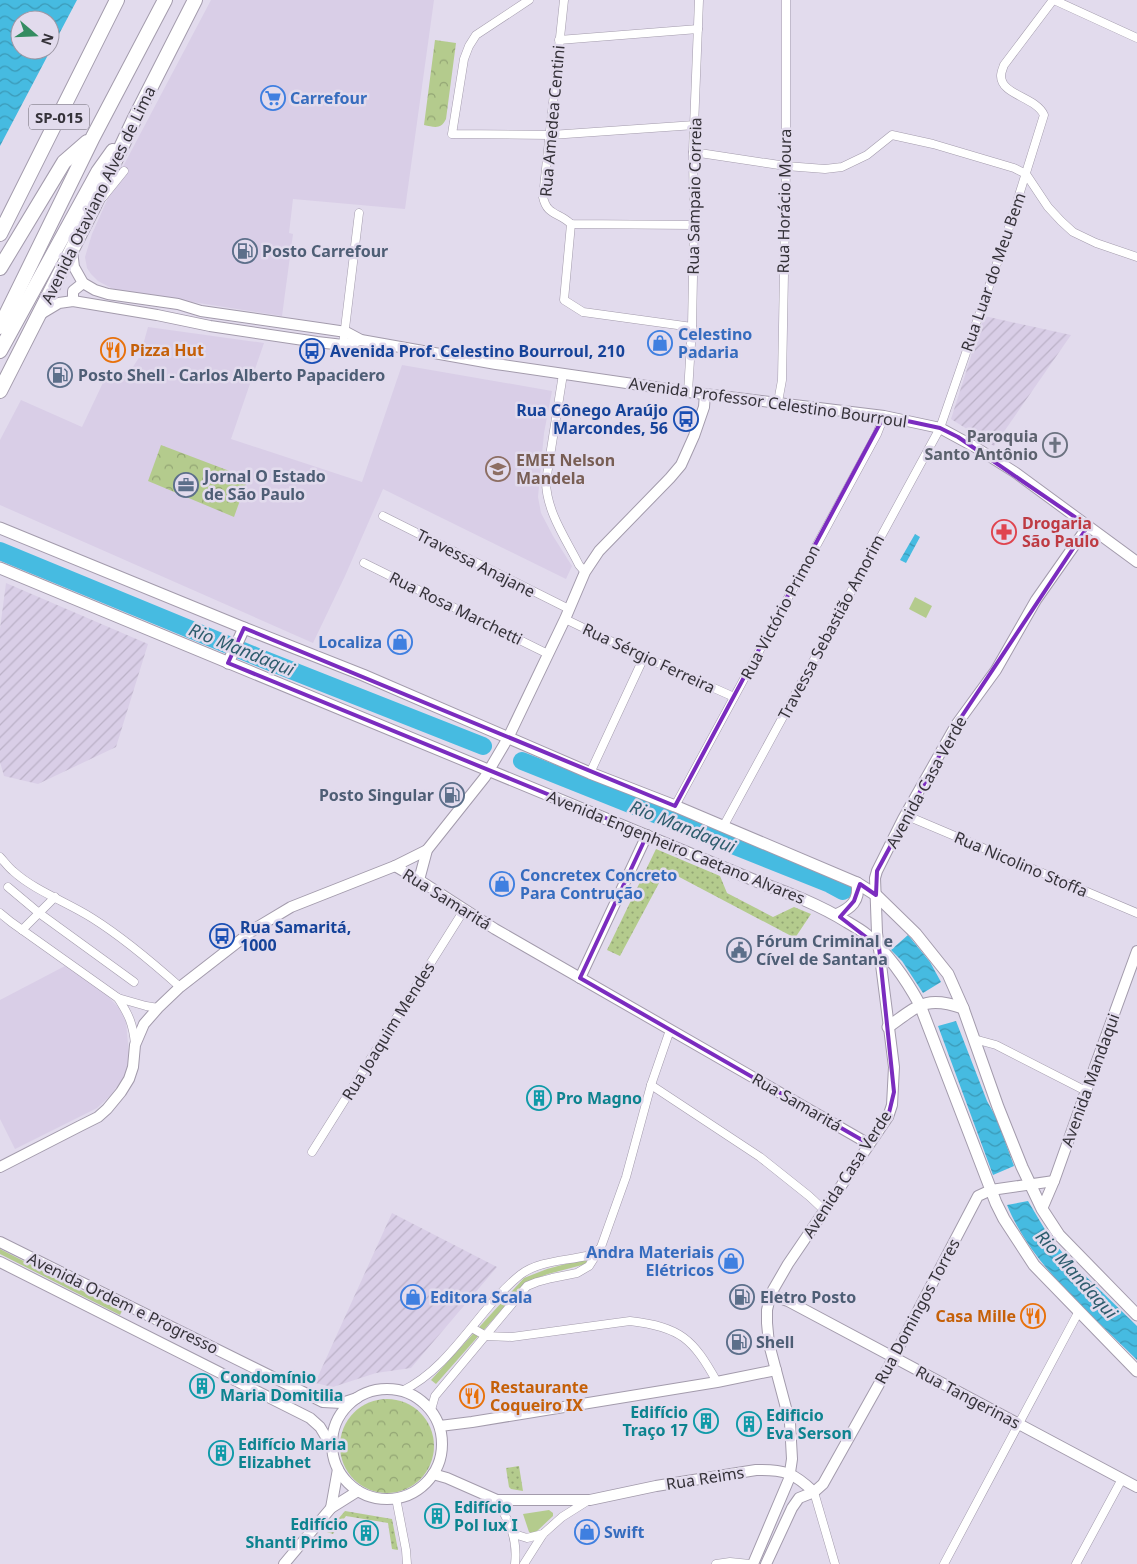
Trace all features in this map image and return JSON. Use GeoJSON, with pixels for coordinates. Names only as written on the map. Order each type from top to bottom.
{"type":"FeatureCollection","features":[{"type":"Feature","properties":{"kind":"highway","name":"SP-015"},"geometry":{"type":"LineString","coordinates":[[0,234],[117,0]]}},
{"type":"Feature","properties":{"kind":"highway"},"geometry":{"type":"LineString","coordinates":[[0,327],[93,137],[165,0]]}},
{"type":"Feature","properties":{"kind":"highway","name":"Avenida Otaviano Alves de Lima"},"geometry":{"type":"LineString","coordinates":[[0,390],[72,251],[134,120],[195,0]]}},
{"type":"Feature","properties":{"kind":"highway"},"geometry":{"type":"LineString","coordinates":[[0,351],[98,172],[134,120]]}},
{"type":"Feature","properties":{"kind":"highway"},"geometry":{"type":"LineString","coordinates":[[0,268],[64,162],[93,137]]}},
{"type":"Feature","properties":{"kind":"main road"},"geometry":{"type":"LineString","coordinates":[[72,251],[74,267],[83,283],[73,291],[73,300]]}},
{"type":"Feature","properties":{"kind":"main road","name":"Avenida Professor Celestino Bourroul"},"geometry":{"type":"LineString","coordinates":[[83,283],[95,290],[108,294],[174,303],[193,308],[346,332],[361,340],[496,364],[688,392],[884,416],[940,428],[1016,473],[1137,562]]}},
{"type":"Feature","properties":{"kind":"main road","name":"Avenida Professor Celestino Bourroul"},"geometry":{"type":"LineString","coordinates":[[39,315],[59,302],[73,300],[210,326],[344,345],[361,340]]}},
{"type":"Feature","properties":{"kind":"main road"},"geometry":{"type":"LineString","coordinates":[[157,315],[166,314],[171,310],[174,303],[185,313],[188,322]]}},
{"type":"Feature","properties":{"kind":"main road"},"geometry":{"type":"LineString","coordinates":[[193,308],[210,326]]}},
{"type":"Feature","properties":{"kind":"main road"},"geometry":{"type":"LineString","coordinates":[[420,880],[427,850],[489,770],[508,738],[585,572],[599,551],[681,465],[704,407],[705,394]]}},
{"type":"Feature","properties":{"kind":"main road","name":"Avenida Casa Verde"},"geometry":{"type":"LineString","coordinates":[[752,1564],[791,1474],[790,1423],[769,1344],[767,1310],[771,1295],[788,1264],[888,1117],[892,1105],[894,1067],[877,933],[875,878],[877,871],[905,815],[956,725],[996,670],[1036,600],[1088,526]]}},
{"type":"Feature","properties":{"kind":"main road"},"geometry":{"type":"LineString","coordinates":[[0,528],[363,675],[590,773],[675,806],[857,883],[876,894],[916,934],[948,974],[963,1008],[998,1107],[1029,1184],[1042,1209],[1059,1235],[1137,1315]]}},
{"type":"Feature","properties":{"kind":"main road","name":"Avenida Engenheiro Caetano Alvares"},"geometry":{"type":"LineString","coordinates":[[0,568],[756,881],[811,902],[865,933],[879,947],[907,982],[920,1005],[991,1190],[1004,1219],[1034,1265],[1137,1371]]}},
{"type":"Feature","properties":{"kind":"main road"},"geometry":{"type":"LineString","coordinates":[[228,662],[244,628]]}},
{"type":"Feature","properties":{"kind":"main road"},"geometry":{"type":"LineString","coordinates":[[580,978],[647,836]]}},
{"type":"Feature","properties":{"kind":"main road"},"geometry":{"type":"LineString","coordinates":[[396,866],[427,850]]}},
{"type":"Feature","properties":{"kind":"main road","name":"Rua Samaritá"},"geometry":{"type":"LineString","coordinates":[[0,1167],[98,1117],[107,1109],[128,1079],[135,1045],[144,1024],[180,987],[256,928],[291,908],[396,866],[495,929],[869,1144]]}},
{"type":"Feature","properties":{"kind":"main road"},"geometry":{"type":"LineString","coordinates":[[836,915],[846,911],[852,904],[858,893],[857,883]]}},
{"type":"Feature","properties":{"kind":"main road","name":"Avenida Mandaqui"},"geometry":{"type":"LineString","coordinates":[[1042,1209],[1054,1181],[1137,951]]}},
{"type":"Feature","properties":{"kind":"main road"},"geometry":{"type":"LineString","coordinates":[[888,1027],[920,1005],[947,1002],[963,1008]]}},
{"type":"Feature","properties":{"kind":"main road"},"geometry":{"type":"LineString","coordinates":[[991,1190],[1054,1181]]}},
{"type":"Feature","properties":{"kind":"main road","name":"Rua Domingos Torres"},"geometry":{"type":"LineString","coordinates":[[814,1492],[822,1484],[893,1358],[978,1196],[991,1190]]}},
{"type":"Feature","properties":{"kind":"main road","name":"Avenida Ordem e Progresso"},"geometry":{"type":"LineString","coordinates":[[0,1242],[323,1402],[342,1403],[357,1398]]}},
{"type":"Feature","properties":{"kind":"main road","name":"Avenida Ordem e Progresso"},"geometry":{"type":"LineString","coordinates":[[0,1262],[310,1418],[320,1427],[332,1447]]}},
{"type":"Feature","properties":{"kind":"main road","name":"Rua Tangerinas"},"geometry":{"type":"LineString","coordinates":[[771,1295],[788,1301],[1137,1487]]}},
{"type":"Feature","properties":{"kind":"main road"},"geometry":{"type":"LineString","coordinates":[[440,1426],[717,1382],[776,1370]]}},
{"type":"Feature","properties":{"kind":"main road"},"geometry":{"type":"LineString","coordinates":[[379,1389],[402,1391],[413,1395],[431,1410],[440,1426],[442,1436],[441,1456],[433,1474],[423,1486],[411,1494],[383,1499],[370,1496],[349,1483],[338,1468],[332,1447],[333,1433],[338,1419],[346,1407],[357,1398],[379,1389]]}},
{"type":"Feature","properties":{"kind":"main road"},"geometry":{"type":"LineString","coordinates":[[331,1508],[338,1468]]}},
{"type":"Feature","properties":{"kind":"main road","name":"Rua Reims"},"geometry":{"type":"LineString","coordinates":[[497,1500],[590,1500],[656,1486],[756,1470],[782,1470],[791,1474],[814,1492]]}},
{"type":"Feature","properties":{"kind":"main road"},"geometry":{"type":"LineString","coordinates":[[433,1474],[452,1480],[497,1500]]}},
{"type":"Feature","properties":{"kind":"main road"},"geometry":{"type":"LineString","coordinates":[[284,1564],[331,1508],[358,1490]]}},
{"type":"Feature","properties":{"kind":"main road"},"geometry":{"type":"LineString","coordinates":[[766,1564],[792,1508],[799,1498],[814,1492]]}},
{"type":"Feature","properties":{"kind":"street"},"geometry":{"type":"LineString","coordinates":[[529,0],[476,35],[469,46],[464,59],[452,134],[551,135],[695,125]]}},
{"type":"Feature","properties":{"kind":"street","name":"Rua Amedea Centini"},"geometry":{"type":"LineString","coordinates":[[564,0],[543,197],[545,206],[552,214],[565,218],[571,224],[694,225]]}},
{"type":"Feature","properties":{"kind":"street","name":"Rua Sampaio Correia"},"geometry":{"type":"LineString","coordinates":[[688,392],[692,327],[694,152],[699,0]]}},
{"type":"Feature","properties":{"kind":"street","name":"Rua Horácio Moura"},"geometry":{"type":"LineString","coordinates":[[778,402],[782,380],[786,166],[786,0]]}},
{"type":"Feature","properties":{"kind":"street"},"geometry":{"type":"LineString","coordinates":[[1054,0],[1137,38]]}},
{"type":"Feature","properties":{"kind":"street","name":"Rua Luar do Meu Bem"},"geometry":{"type":"LineString","coordinates":[[940,428],[989,289],[1044,115],[1036,104],[1009,90],[1002,83],[1001,75],[1004,64],[1054,0]]}},
{"type":"Feature","properties":{"kind":"street"},"geometry":{"type":"LineString","coordinates":[[559,40],[698,30]]}},
{"type":"Feature","properties":{"kind":"street"},"geometry":{"type":"LineString","coordinates":[[694,152],[825,170],[842,167],[867,155],[892,135],[933,144],[1014,168],[1026,174],[1060,221],[1073,232],[1096,244],[1137,257]]}},
{"type":"Feature","properties":{"kind":"street"},"geometry":{"type":"LineString","coordinates":[[92,210],[124,172]]}},
{"type":"Feature","properties":{"kind":"street"},"geometry":{"type":"LineString","coordinates":[[344,345],[359,213]]}},
{"type":"Feature","properties":{"kind":"street"},"geometry":{"type":"LineString","coordinates":[[571,224],[564,300],[582,312],[692,327]]}},
{"type":"Feature","properties":{"kind":"street"},"geometry":{"type":"LineString","coordinates":[[563,374],[546,481],[546,494],[549,506],[579,565],[585,572]]}},
{"type":"Feature","properties":{"kind":"street","name":"Rua Victório Primon"},"geometry":{"type":"LineString","coordinates":[[675,806],[877,434],[884,416]]}},
{"type":"Feature","properties":{"kind":"street","name":"Travessa Sebastião Amorim"},"geometry":{"type":"LineString","coordinates":[[723,827],[940,428]]}},
{"type":"Feature","properties":{"kind":"street","name":"Travessa Anajane"},"geometry":{"type":"LineString","coordinates":[[383,516],[567,614]]}},
{"type":"Feature","properties":{"kind":"street","name":"Rua Rosa Marchetti"},"geometry":{"type":"LineString","coordinates":[[364,563],[548,654]]}},
{"type":"Feature","properties":{"kind":"street","name":"Rua Sérgio Ferreira"},"geometry":{"type":"LineString","coordinates":[[567,614],[644,657],[734,697]]}},
{"type":"Feature","properties":{"kind":"street"},"geometry":{"type":"LineString","coordinates":[[590,773],[644,657]]}},
{"type":"Feature","properties":{"kind":"street","name":"Rua Nicolino Stoffa"},"geometry":{"type":"LineString","coordinates":[[905,815],[1137,913]]}},
{"type":"Feature","properties":{"kind":"street"},"geometry":{"type":"LineString","coordinates":[[0,857],[13,871],[37,887],[94,919],[118,936],[180,987]]}},
{"type":"Feature","properties":{"kind":"street"},"geometry":{"type":"LineString","coordinates":[[8,887],[39,913],[134,982]]}},
{"type":"Feature","properties":{"kind":"street"},"geometry":{"type":"LineString","coordinates":[[22,930],[55,897]]}},
{"type":"Feature","properties":{"kind":"street","name":"Rua Joaquim Mendes"},"geometry":{"type":"LineString","coordinates":[[312,1152],[464,910]]}},
{"type":"Feature","properties":{"kind":"street"},"geometry":{"type":"LineString","coordinates":[[0,913],[118,998],[158,1008]]}},
{"type":"Feature","properties":{"kind":"street"},"geometry":{"type":"LineString","coordinates":[[118,998],[129,1014],[135,1045]]}},
{"type":"Feature","properties":{"kind":"street"},"geometry":{"type":"LineString","coordinates":[[431,1410],[435,1396],[528,1286],[536,1282],[577,1274],[583,1271],[589,1266],[601,1248],[626,1177],[670,1030]]}},
{"type":"Feature","properties":{"kind":"street"},"geometry":{"type":"LineString","coordinates":[[974,1039],[996,1045],[1086,1091]]}},
{"type":"Feature","properties":{"kind":"street"},"geometry":{"type":"LineString","coordinates":[[652,1085],[760,1157],[824,1210]]}},
{"type":"Feature","properties":{"kind":"street"},"geometry":{"type":"LineString","coordinates":[[402,1391],[419,1382],[438,1365],[506,1288],[522,1274],[545,1265],[588,1255],[601,1248]]}},
{"type":"Feature","properties":{"kind":"street"},"geometry":{"type":"LineString","coordinates":[[944,1564],[1079,1311]]}},
{"type":"Feature","properties":{"kind":"street"},"geometry":{"type":"LineString","coordinates":[[472,1328],[486,1336],[512,1337],[630,1320],[650,1323],[676,1332],[690,1343],[704,1358],[717,1382]]}},
{"type":"Feature","properties":{"kind":"street"},"geometry":{"type":"LineString","coordinates":[[1076,1564],[1122,1479]]}},
{"type":"Feature","properties":{"kind":"street"},"geometry":{"type":"LineString","coordinates":[[814,1492],[835,1564]]}},
{"type":"Feature","properties":{"kind":"street"},"geometry":{"type":"LineString","coordinates":[[396,1498],[407,1564]]}},
{"type":"Feature","properties":{"kind":"street"},"geometry":{"type":"LineString","coordinates":[[497,1500],[514,1534],[516,1542],[515,1564]]}},
{"type":"Feature","properties":{"kind":"street","name":"Rua Reims"},"geometry":{"type":"LineString","coordinates":[[524,1564],[543,1534],[562,1517],[590,1500]]}},
{"type":"Feature","properties":{"kind":"street"},"geometry":{"type":"LineString","coordinates":[[514,1534],[527,1538],[543,1534]]}},
{"type":"Feature","properties":{"kind":"street"},"geometry":{"type":"LineString","coordinates":[[716,1564],[730,1562],[752,1564]]}},
{"type":"Feature","properties":{"kind":"highlighted area"},"geometry":{"type":"Polygon","coordinates":[[[884,416],[940,428],[958,437],[1088,526],[956,725],[877,871],[876,895],[860,884],[854,901],[840,917],[879,947],[894,1092],[888,1117],[869,1144],[580,978],[647,835],[228,663],[244,628],[675,806],[884,416]]]}},
{"type":"Feature","properties":{"kind":"shaded area"},"geometry":{"type":"Polygon","coordinates":[[[211,0],[434,0],[405,209],[293,199],[289,233],[293,234],[282,316],[122,291],[98,281],[87,268],[85,257],[92,234],[118,176],[211,0]]]}},
{"type":"Feature","properties":{"kind":"shaded area"},"geometry":{"type":"Polygon","coordinates":[[[984,316],[1071,335],[994,446],[951,419],[984,316]]]}},
{"type":"Feature","properties":{"kind":"shaded area","name":"Jornal O Estado de São Paulo"},"geometry":{"type":"Polygon","coordinates":[[[148,327],[264,343],[231,439],[362,482],[402,365],[552,391],[544,433],[538,497],[541,513],[572,566],[566,579],[383,489],[313,643],[0,505],[0,440],[21,400],[82,427],[109,370],[129,373],[140,356],[148,327]]]}},
{"type":"Feature","properties":{"kind":"shaded area"},"geometry":{"type":"Polygon","coordinates":[[[6,583],[148,644],[116,747],[38,784],[4,776],[0,762],[0,629],[6,583]]]}},
{"type":"Feature","properties":{"kind":"shaded area"},"geometry":{"type":"Polygon","coordinates":[[[65,966],[104,992],[119,1008],[126,1022],[129,1055],[127,1073],[111,1095],[97,1108],[15,1149],[0,1119],[0,1000],[65,966]]]}},
{"type":"Feature","properties":{"kind":"shaded area","name":"Editora Scala"},"geometry":{"type":"Polygon","coordinates":[[[392,1213],[497,1267],[411,1368],[376,1373],[333,1387],[315,1383],[392,1213]]]}},
{"type":"Feature","properties":{"kind":"green space"},"geometry":{"type":"Polygon","coordinates":[[[435,40],[456,43],[446,119],[442,125],[437,127],[424,125],[435,40]]]}},
{"type":"Feature","properties":{"kind":"green space"},"geometry":{"type":"Polygon","coordinates":[[[161,445],[248,478],[234,517],[148,481],[161,445]]]}},
{"type":"Feature","properties":{"kind":"green space"},"geometry":{"type":"Polygon","coordinates":[[[915,597],[932,606],[926,618],[909,609],[915,597]]]}},
{"type":"Feature","properties":{"kind":"green space"},"geometry":{"type":"Polygon","coordinates":[[[656,849],[720,876],[727,893],[773,917],[794,907],[811,914],[795,938],[666,870],[620,956],[607,950],[656,849]]]}},
{"type":"Feature","properties":{"kind":"green space"},"geometry":{"type":"Polygon","coordinates":[[[0,1249],[122,1311],[120,1315],[0,1254],[0,1249]]]}},
{"type":"Feature","properties":{"kind":"green space"},"geometry":{"type":"Polygon","coordinates":[[[588,1258],[586,1264],[526,1282],[436,1384],[431,1380],[524,1278],[547,1269],[588,1258]]]}},
{"type":"Feature","properties":{"kind":"green space"},"geometry":{"type":"Polygon","coordinates":[[[387,1399],[405,1402],[421,1412],[431,1428],[434,1446],[431,1464],[421,1480],[405,1490],[387,1493],[369,1490],[353,1480],[343,1464],[340,1446],[343,1428],[353,1412],[369,1402],[387,1399]]]}},
{"type":"Feature","properties":{"kind":"green space"},"geometry":{"type":"Polygon","coordinates":[[[519,1466],[523,1491],[509,1487],[506,1468],[519,1466]]]}},
{"type":"Feature","properties":{"kind":"green space"},"geometry":{"type":"Polygon","coordinates":[[[549,1510],[553,1513],[553,1516],[535,1533],[529,1532],[523,1514],[549,1510]]]}},
{"type":"Feature","properties":{"kind":"green space"},"geometry":{"type":"Polygon","coordinates":[[[345,1511],[392,1519],[398,1550],[392,1549],[388,1523],[346,1516],[333,1534],[327,1532],[345,1511]]]}},
{"type":"Feature","properties":{"kind":"water"},"geometry":{"type":"Polygon","coordinates":[[[0,0],[77,0],[60,32],[60,10],[10,10],[10,60],[45,60],[0,146],[0,0]]]}},
{"type":"Feature","properties":{"kind":"water"},"geometry":{"type":"Polygon","coordinates":[[[915,534],[920,537],[906,563],[900,560],[915,534]]]}},
{"type":"Feature","properties":{"kind":"water"},"geometry":{"type":"Polygon","coordinates":[[[908,935],[930,962],[941,982],[923,993],[902,961],[891,950],[908,935]]]}},
{"type":"Feature","properties":{"kind":"water"},"geometry":{"type":"Polygon","coordinates":[[[956,1021],[987,1101],[997,1119],[1014,1166],[993,1175],[938,1026],[956,1021]]]}},
{"type":"Feature","properties":{"kind":"water"},"geometry":{"type":"Polygon","coordinates":[[[1028,1201],[1050,1238],[1068,1259],[1137,1326],[1137,1360],[1064,1288],[1031,1248],[1007,1205],[1028,1201]]]}},
{"type":"Feature","properties":{"kind":"waterway","name":"Rio Mandaqui"},"geometry":{"type":"LineString","coordinates":[[0,551],[255,656],[483,746]]}},
{"type":"Feature","properties":{"kind":"waterway","name":"Rio Mandaqui"},"geometry":{"type":"LineString","coordinates":[[522,761],[830,884],[843,891]]}},
{"type":"Feature","properties":{"kind":"place","name":"Carrefour"},"geometry":{"type":"Point","coordinates":[273,98]}},
{"type":"Feature","properties":{"kind":"place","name":"Posto Carrefour"},"geometry":{"type":"Point","coordinates":[245,251]}},
{"type":"Feature","properties":{"kind":"place","name":"Celestino Padaria"},"geometry":{"type":"Point","coordinates":[660,343]}},
{"type":"Feature","properties":{"kind":"place","name":"Pizza Hut"},"geometry":{"type":"Point","coordinates":[113,350]}},
{"type":"Feature","properties":{"kind":"place","name":"Avenida Prof. Celestino Bourroul, 210"},"geometry":{"type":"Point","coordinates":[312,351]}},
{"type":"Feature","properties":{"kind":"place","name":"Posto Shell - Carlos Alberto Papacidero"},"geometry":{"type":"Point","coordinates":[60,375]}},
{"type":"Feature","properties":{"kind":"place","name":"Rua Cônego Araújo Marcondes, 56"},"geometry":{"type":"Point","coordinates":[686,419]}},
{"type":"Feature","properties":{"kind":"place","name":"Paroquia Santo Antônio"},"geometry":{"type":"Point","coordinates":[1055,445]}},
{"type":"Feature","properties":{"kind":"place","name":"EMEI Nelson Mandela"},"geometry":{"type":"Point","coordinates":[498,469]}},
{"type":"Feature","properties":{"kind":"place","name":"Jornal O Estado de São Paulo"},"geometry":{"type":"Point","coordinates":[186,485]}},
{"type":"Feature","properties":{"kind":"place","name":"Drogaria São Paulo"},"geometry":{"type":"Point","coordinates":[1004,532]}},
{"type":"Feature","properties":{"kind":"place","name":"Localiza"},"geometry":{"type":"Point","coordinates":[400,642]}},
{"type":"Feature","properties":{"kind":"place","name":"Posto Singular"},"geometry":{"type":"Point","coordinates":[452,795]}},
{"type":"Feature","properties":{"kind":"place","name":"Concretex Concreto Para Contrução"},"geometry":{"type":"Point","coordinates":[502,884]}},
{"type":"Feature","properties":{"kind":"place","name":"Rua Samaritá, 1000"},"geometry":{"type":"Point","coordinates":[222,936]}},
{"type":"Feature","properties":{"kind":"place","name":"Fórum Criminal e Cível de Santana"},"geometry":{"type":"Point","coordinates":[739,950]}},
{"type":"Feature","properties":{"kind":"place","name":"Pro Magno"},"geometry":{"type":"Point","coordinates":[539,1098]}},
{"type":"Feature","properties":{"kind":"place","name":"Andra Materiais Elétricos"},"geometry":{"type":"Point","coordinates":[731,1261]}},
{"type":"Feature","properties":{"kind":"place","name":"Editora Scala"},"geometry":{"type":"Point","coordinates":[413,1297]}},
{"type":"Feature","properties":{"kind":"place","name":"Eletro Posto"},"geometry":{"type":"Point","coordinates":[742,1297]}},
{"type":"Feature","properties":{"kind":"place","name":"Casa Mille"},"geometry":{"type":"Point","coordinates":[1033,1316]}},
{"type":"Feature","properties":{"kind":"place","name":"Shell"},"geometry":{"type":"Point","coordinates":[739,1342]}},
{"type":"Feature","properties":{"kind":"place","name":"Condomínio Maria Domitilia"},"geometry":{"type":"Point","coordinates":[202,1386]}},
{"type":"Feature","properties":{"kind":"place","name":"Restaurante Coqueiro IX"},"geometry":{"type":"Point","coordinates":[472,1396]}},
{"type":"Feature","properties":{"kind":"place","name":"Edifício Traço 17"},"geometry":{"type":"Point","coordinates":[706,1421]}},
{"type":"Feature","properties":{"kind":"place","name":"Edificio Eva Serson"},"geometry":{"type":"Point","coordinates":[749,1424]}},
{"type":"Feature","properties":{"kind":"place","name":"Edifício Maria Elizabhet"},"geometry":{"type":"Point","coordinates":[221,1453]}},
{"type":"Feature","properties":{"kind":"place","name":"Edifício Pol lux I"},"geometry":{"type":"Point","coordinates":[437,1516]}},
{"type":"Feature","properties":{"kind":"place","name":"Swift"},"geometry":{"type":"Point","coordinates":[587,1532]}},
{"type":"Feature","properties":{"kind":"place","name":"Edifício Shanti Primo"},"geometry":{"type":"Point","coordinates":[366,1533]}}]}
